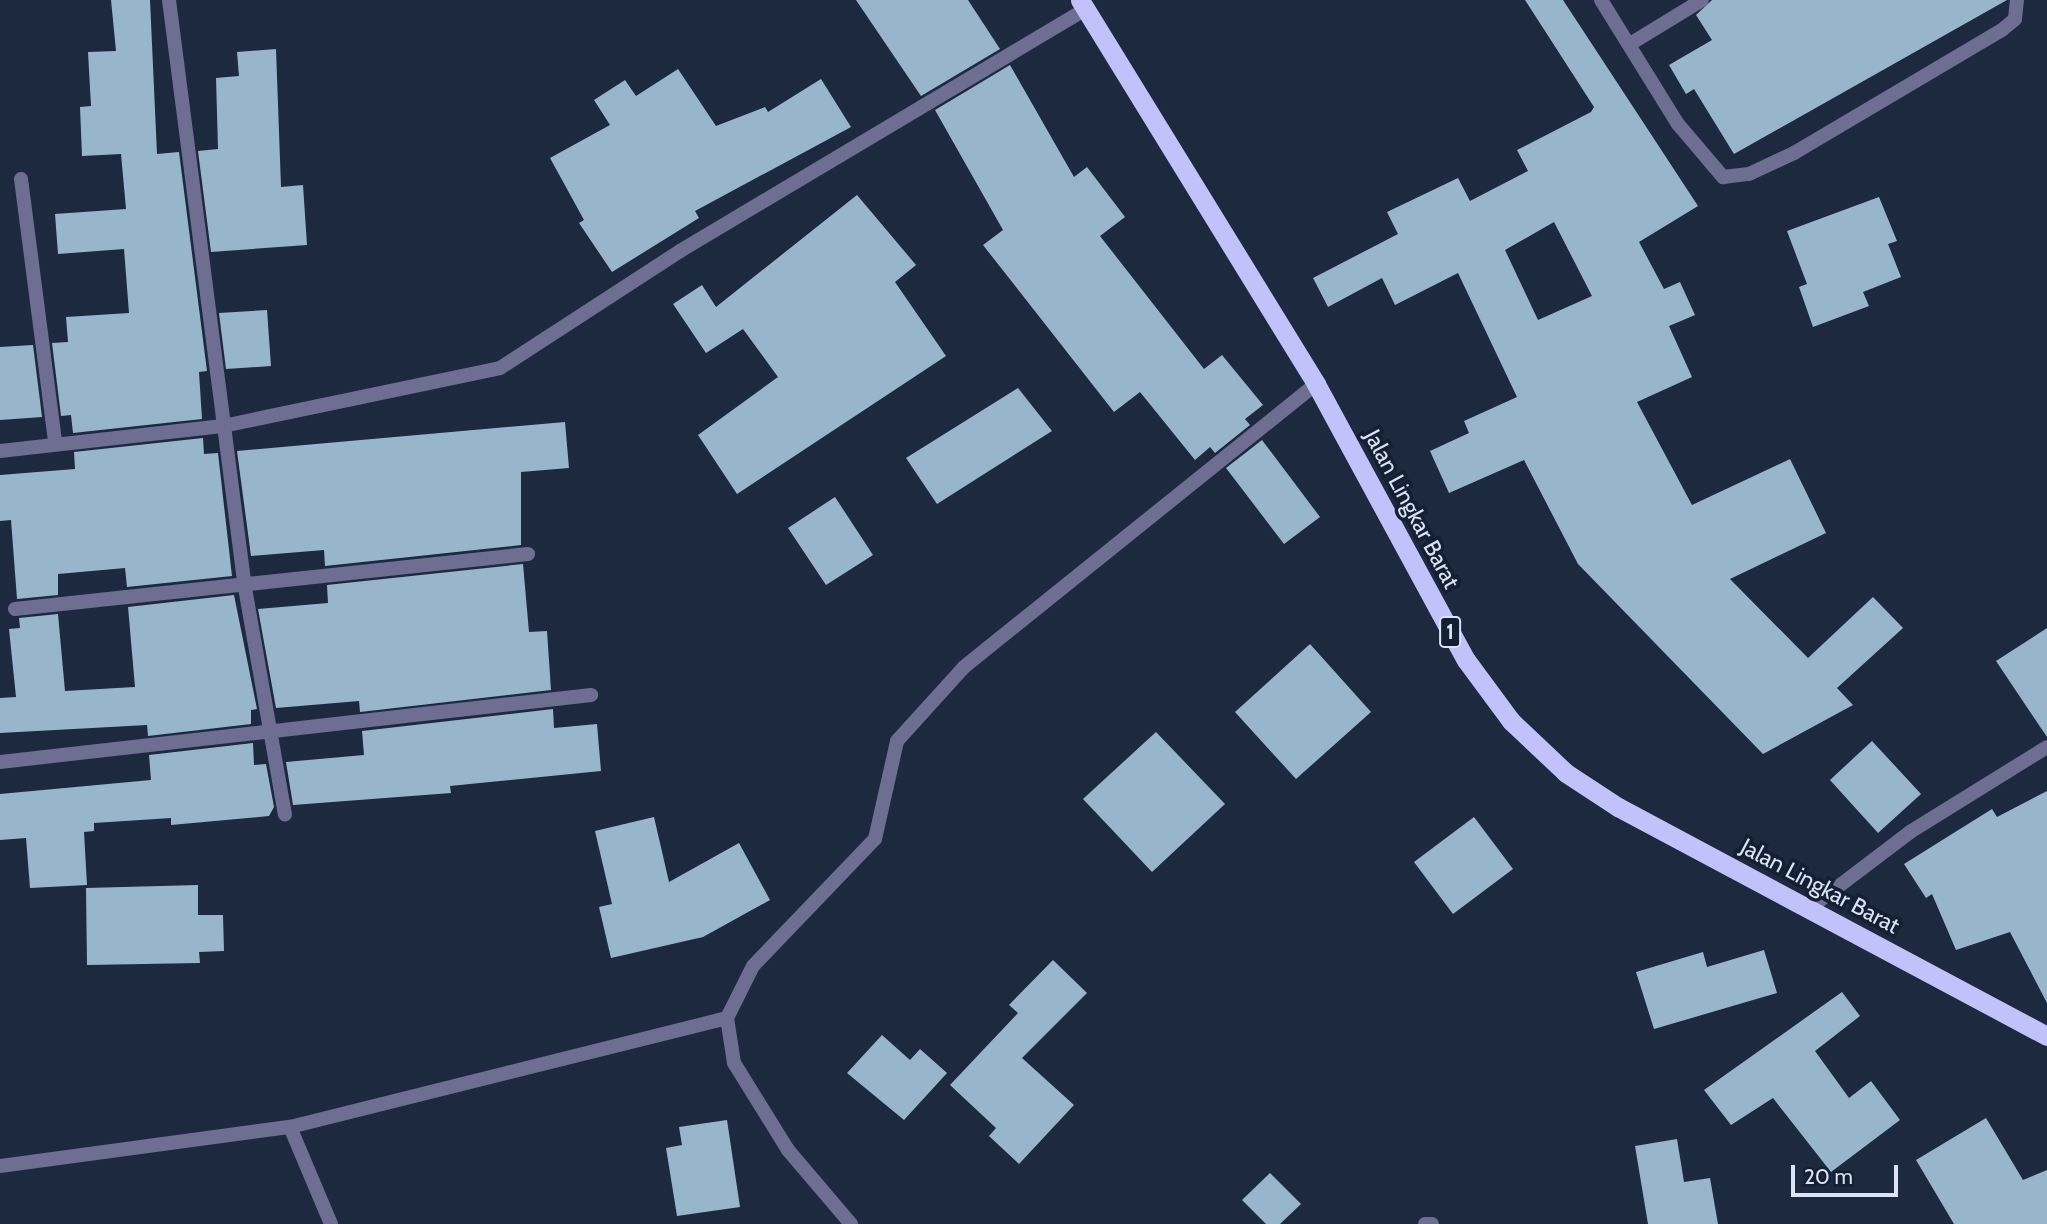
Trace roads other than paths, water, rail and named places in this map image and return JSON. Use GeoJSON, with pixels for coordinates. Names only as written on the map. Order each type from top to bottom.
{"type":"FeatureCollection","features":[{"type":"Feature","properties":{"kind":"highway","name":"Jalan Lingkar Barat"},"geometry":{"type":"LineString","coordinates":[[1083,5],[1316,384],[1466,660],[1511,721],[1566,773],[1618,807],[2047,1036]]}},
{"type":"Feature","properties":{"kind":"street"},"geometry":{"type":"LineString","coordinates":[[169,0],[245,588],[267,737],[285,814]]}},
{"type":"Feature","properties":{"kind":"street"},"geometry":{"type":"LineString","coordinates":[[1601,0],[1705,162],[1723,177],[1749,174],[2002,30],[2015,19],[2017,0]]}},
{"type":"Feature","properties":{"kind":"street"},"geometry":{"type":"LineString","coordinates":[[1630,44],[1702,0]]}},
{"type":"Feature","properties":{"kind":"street"},"geometry":{"type":"LineString","coordinates":[[0,452],[55,442],[223,426],[500,368],[680,251],[1083,5]]}},
{"type":"Feature","properties":{"kind":"street"},"geometry":{"type":"LineString","coordinates":[[21,179],[55,442]]}},
{"type":"Feature","properties":{"kind":"street"},"geometry":{"type":"LineString","coordinates":[[851,1224],[788,1150],[734,1063],[727,1018],[753,966],[875,839],[897,741],[964,667],[1316,384]]}},
{"type":"Feature","properties":{"kind":"street"},"geometry":{"type":"LineString","coordinates":[[15,609],[245,588],[528,554]]}},
{"type":"Feature","properties":{"kind":"street"},"geometry":{"type":"LineString","coordinates":[[0,762],[267,737],[591,695]]}},
{"type":"Feature","properties":{"kind":"street"},"geometry":{"type":"LineString","coordinates":[[1811,908],[1910,832],[2047,747]]}},
{"type":"Feature","properties":{"kind":"street"},"geometry":{"type":"LineString","coordinates":[[0,1166],[290,1128],[727,1018]]}},
{"type":"Feature","properties":{"kind":"street"},"geometry":{"type":"LineString","coordinates":[[290,1128],[331,1224]]}},
{"type":"Feature","properties":{"kind":"street"},"geometry":{"type":"LineString","coordinates":[[1425,1224],[1432,1224]]}}]}
